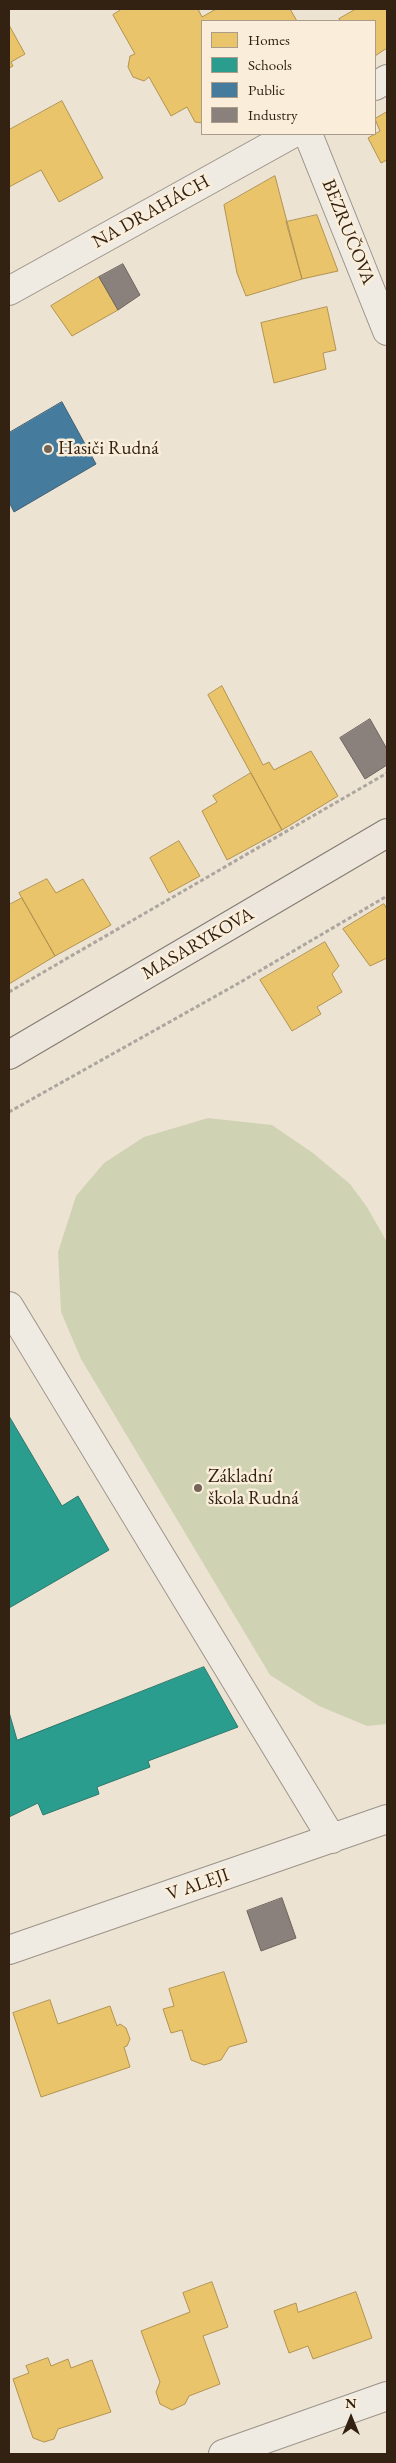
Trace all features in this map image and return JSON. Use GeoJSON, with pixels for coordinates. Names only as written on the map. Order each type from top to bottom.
{"type":"FeatureCollection","features":[{"type":"Feature","properties":{"kind":"main road","name":"MASARYKOVA"},"geometry":{"type":"LineString","coordinates":[[9,1055],[387,833]]}},
{"type":"Feature","properties":{"kind":"street"},"geometry":{"type":"LineString","coordinates":[[376,85],[387,79]]}},
{"type":"Feature","properties":{"kind":"street","name":"NA DRAHÁCH"},"geometry":{"type":"LineString","coordinates":[[9,291],[290,135]]}},
{"type":"Feature","properties":{"kind":"street","name":"BEZRUČOVA"},"geometry":{"type":"LineString","coordinates":[[308,135],[387,331]]}},
{"type":"Feature","properties":{"kind":"street"},"geometry":{"type":"LineString","coordinates":[[9,1306],[332,1839]]}},
{"type":"Feature","properties":{"kind":"street","name":"V ALEJI"},"geometry":{"type":"LineString","coordinates":[[9,1950],[387,1819]]}},
{"type":"Feature","properties":{"kind":"street"},"geometry":{"type":"LineString","coordinates":[[223,2454],[387,2396]]}},
{"type":"Feature","properties":{"kind":"path"},"geometry":{"type":"LineString","coordinates":[[9,992],[387,773]]}},
{"type":"Feature","properties":{"kind":"path"},"geometry":{"type":"LineString","coordinates":[[9,1112],[231,988],[387,896]]}},
{"type":"Feature","properties":{"kind":"green space"},"geometry":{"type":"Polygon","coordinates":[[[208,1118],[272,1125],[313,1153],[350,1184],[367,1207],[387,1242],[387,1724],[367,1726],[319,1706],[270,1675],[81,1359],[61,1312],[58,1252],[76,1196],[104,1163],[144,1137],[208,1118]]]}},
{"type":"Feature","properties":{"kind":"building: Homes"},"geometry":{"type":"Polygon","coordinates":[[[122,9],[198,9],[202,17],[216,9],[290,9],[296,20],[201,20],[201,123],[195,122],[187,107],[171,116],[149,77],[144,81],[133,77],[128,67],[130,56],[135,54],[113,15],[122,9]]]}},
{"type":"Feature","properties":{"kind":"building: Homes"},"geometry":{"type":"Polygon","coordinates":[[[356,9],[387,9],[387,48],[376,55],[376,20],[339,19],[356,9]]]}},
{"type":"Feature","properties":{"kind":"building: Homes"},"geometry":{"type":"Polygon","coordinates":[[[9,25],[25,54],[11,62],[13,66],[9,68],[9,25]]]}},
{"type":"Feature","properties":{"kind":"building: Homes"},"geometry":{"type":"Polygon","coordinates":[[[62,101],[103,178],[59,202],[41,170],[9,187],[9,130],[62,101]]]}},
{"type":"Feature","properties":{"kind":"building: Homes"},"geometry":{"type":"Polygon","coordinates":[[[387,112],[387,160],[381,163],[368,138],[380,131],[376,118],[387,112]]]}},
{"type":"Feature","properties":{"kind":"building: Homes"},"geometry":{"type":"Polygon","coordinates":[[[275,176],[302,279],[246,296],[237,273],[224,205],[275,176]]]}},
{"type":"Feature","properties":{"kind":"building: Homes"},"geometry":{"type":"Polygon","coordinates":[[[317,215],[338,271],[302,279],[286,222],[317,215]]]}},
{"type":"Feature","properties":{"kind":"building: Homes"},"geometry":{"type":"Polygon","coordinates":[[[99,277],[118,310],[72,336],[51,306],[99,277]]]}},
{"type":"Feature","properties":{"kind":"building: Homes"},"geometry":{"type":"Polygon","coordinates":[[[327,307],[336,350],[323,353],[326,369],[274,383],[261,323],[327,307]]]}},
{"type":"Feature","properties":{"kind":"building: Homes"},"geometry":{"type":"Polygon","coordinates":[[[222,686],[263,765],[269,762],[274,770],[311,751],[338,796],[282,830],[208,695],[222,686]]]}},
{"type":"Feature","properties":{"kind":"building: Homes"},"geometry":{"type":"Polygon","coordinates":[[[251,773],[282,830],[227,860],[202,811],[217,802],[213,796],[251,773]]]}},
{"type":"Feature","properties":{"kind":"building: Homes"},"geometry":{"type":"Polygon","coordinates":[[[179,841],[200,876],[169,893],[150,858],[179,841]]]}},
{"type":"Feature","properties":{"kind":"building: Homes"},"geometry":{"type":"Polygon","coordinates":[[[47,879],[56,893],[83,879],[111,925],[55,956],[19,893],[47,879]]]}},
{"type":"Feature","properties":{"kind":"building: Homes"},"geometry":{"type":"Polygon","coordinates":[[[22,898],[55,956],[9,984],[9,905],[22,898]]]}},
{"type":"Feature","properties":{"kind":"building: Homes"},"geometry":{"type":"Polygon","coordinates":[[[384,904],[387,909],[387,958],[370,966],[343,929],[384,904]]]}},
{"type":"Feature","properties":{"kind":"building: Homes"},"geometry":{"type":"Polygon","coordinates":[[[325,942],[339,966],[332,974],[342,992],[317,1007],[321,1014],[292,1031],[260,980],[325,942]]]}},
{"type":"Feature","properties":{"kind":"building: Homes"},"geometry":{"type":"Polygon","coordinates":[[[224,1972],[247,2042],[229,2047],[221,2060],[204,2065],[191,2060],[182,2030],[171,2033],[163,2009],[174,2006],[169,1989],[224,1972]]]}},
{"type":"Feature","properties":{"kind":"building: Homes"},"geometry":{"type":"Polygon","coordinates":[[[50,2000],[58,2024],[110,2006],[117,2026],[120,2024],[126,2028],[130,2039],[127,2046],[124,2047],[130,2067],[41,2097],[13,2013],[50,2000]]]}},
{"type":"Feature","properties":{"kind":"building: Homes"},"geometry":{"type":"Polygon","coordinates":[[[212,2282],[228,2327],[203,2336],[220,2384],[189,2396],[185,2404],[172,2410],[160,2404],[156,2392],[160,2382],[141,2331],[190,2312],[183,2293],[212,2282]]]}},
{"type":"Feature","properties":{"kind":"building: Homes"},"geometry":{"type":"Polygon","coordinates":[[[356,2292],[372,2338],[313,2359],[308,2346],[289,2353],[274,2311],[296,2303],[298,2312],[356,2292]]]}},
{"type":"Feature","properties":{"kind":"building: Homes"},"geometry":{"type":"Polygon","coordinates":[[[48,2358],[51,2366],[68,2359],[71,2368],[92,2360],[111,2412],[58,2429],[54,2439],[44,2442],[33,2438],[13,2379],[29,2373],[26,2366],[48,2358]]]}},
{"type":"Feature","properties":{"kind":"building: Schools"},"geometry":{"type":"Polygon","coordinates":[[[9,1416],[62,1506],[78,1496],[109,1550],[9,1608],[9,1416]]]}},
{"type":"Feature","properties":{"kind":"building: Schools"},"geometry":{"type":"Polygon","coordinates":[[[204,1667],[238,1727],[148,1761],[150,1767],[97,1787],[99,1794],[43,1815],[38,1803],[9,1817],[9,1712],[17,1740],[204,1667]]]}},
{"type":"Feature","properties":{"kind":"building: Public","name":"Hasiči Rudná"},"geometry":{"type":"Polygon","coordinates":[[[62,402],[96,464],[14,512],[9,502],[9,433],[62,402]]]}},
{"type":"Feature","properties":{"kind":"building: Industry"},"geometry":{"type":"Polygon","coordinates":[[[123,264],[140,295],[118,310],[99,277],[123,264]]]}},
{"type":"Feature","properties":{"kind":"building: Industry"},"geometry":{"type":"Polygon","coordinates":[[[370,719],[387,749],[387,765],[365,779],[340,738],[370,719]]]}},
{"type":"Feature","properties":{"kind":"building: Industry"},"geometry":{"type":"Polygon","coordinates":[[[282,1898],[296,1938],[261,1951],[247,1911],[282,1898]]]}},
{"type":"Feature","properties":{"kind":"place","name":"Hasiči Rudná"},"geometry":{"type":"Point","coordinates":[48,449]}},
{"type":"Feature","properties":{"kind":"place","name":"Základní škola Rudná"},"geometry":{"type":"Point","coordinates":[198,1488]}}]}
